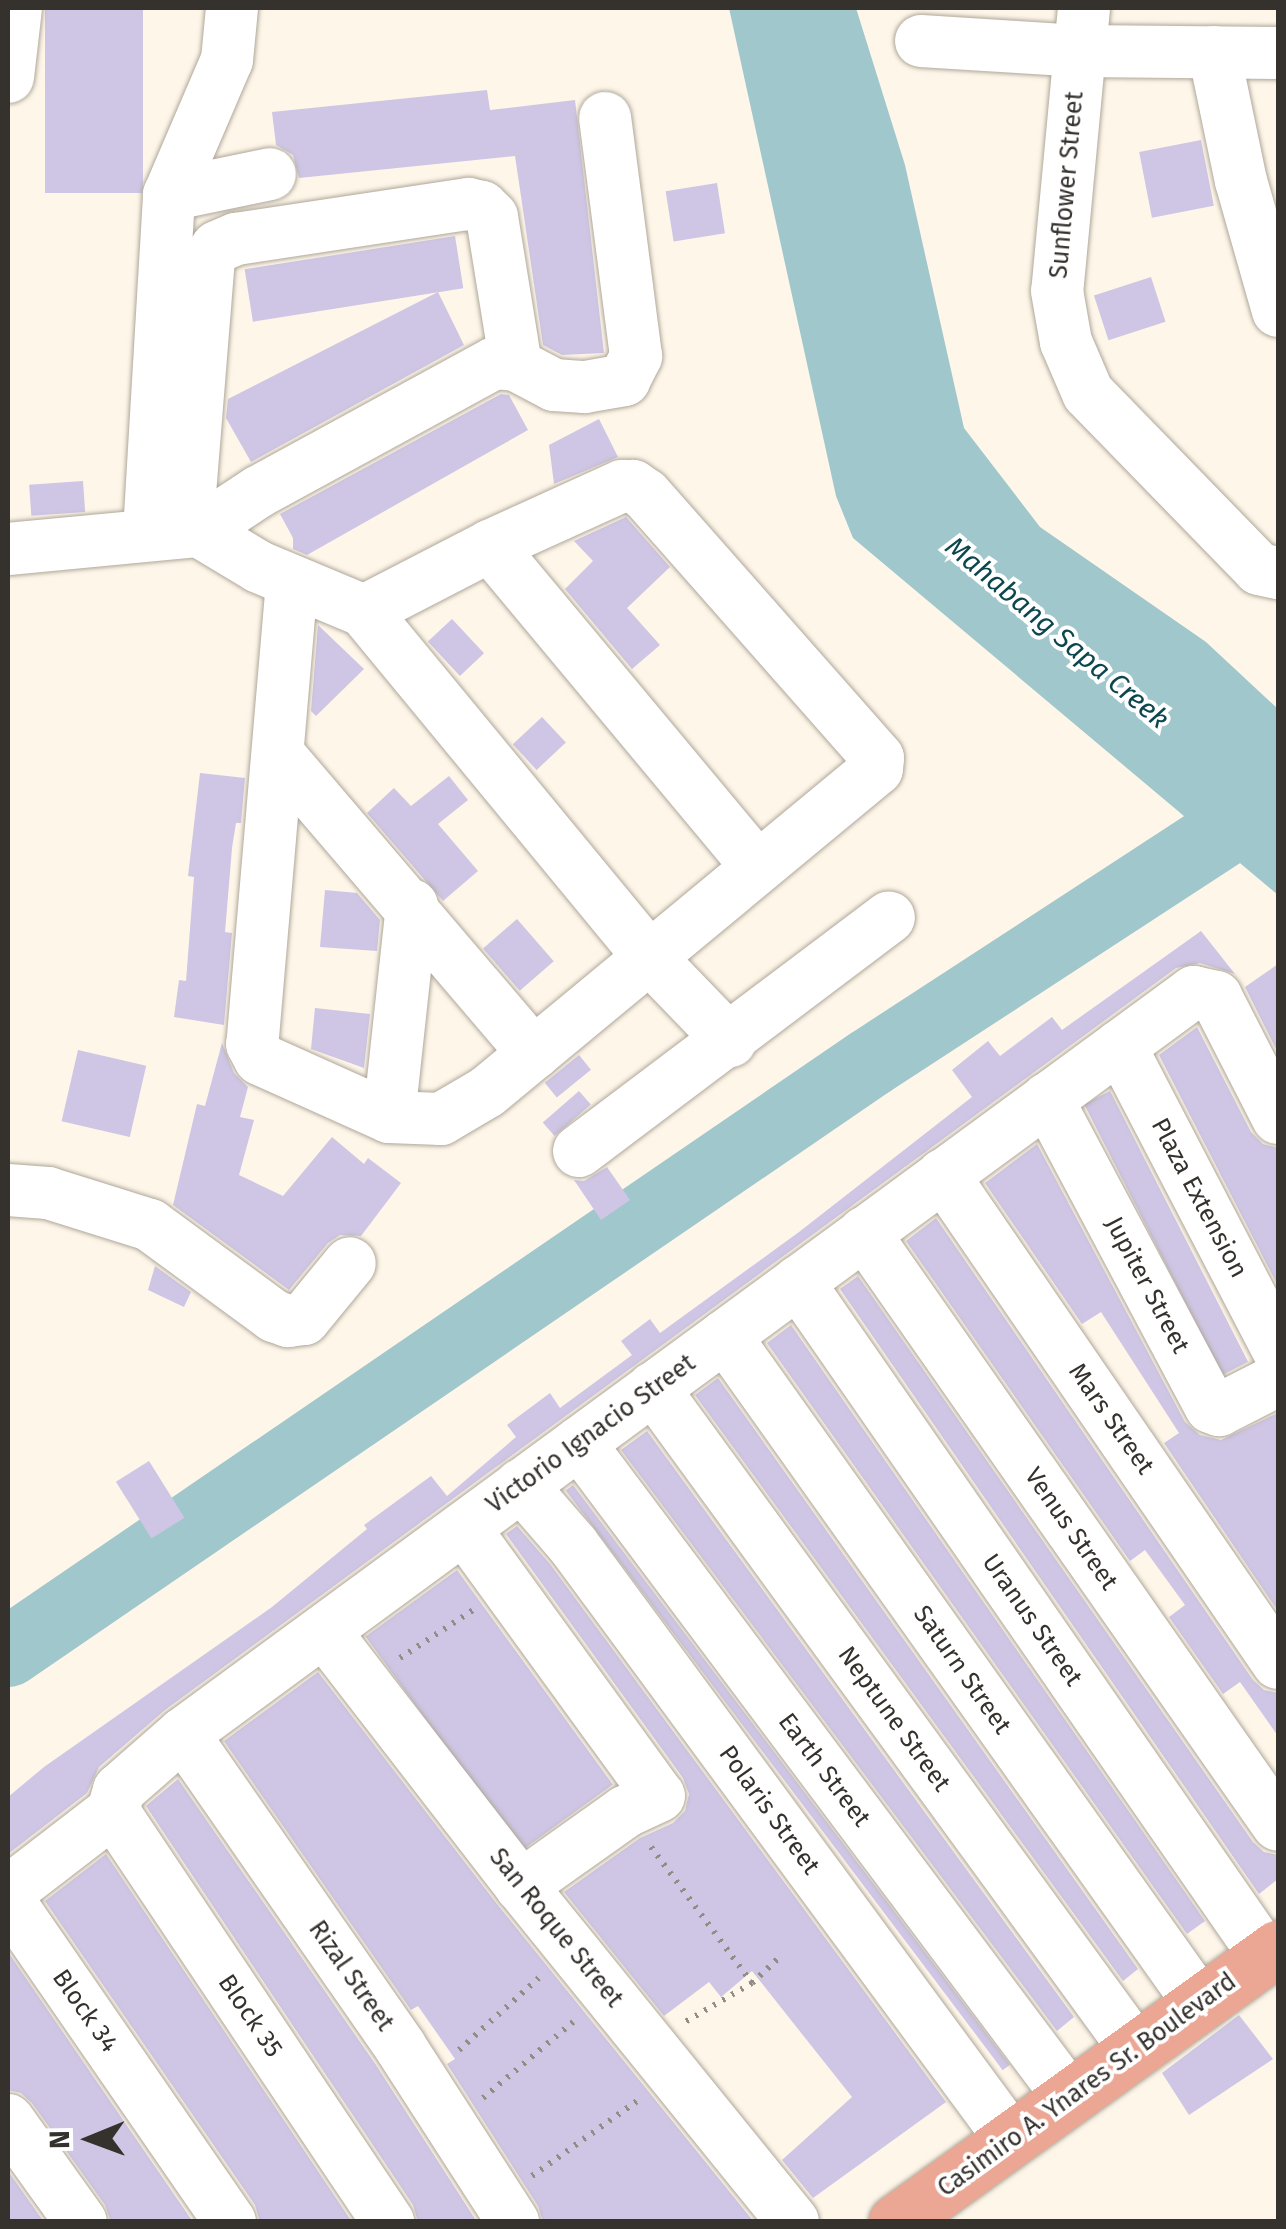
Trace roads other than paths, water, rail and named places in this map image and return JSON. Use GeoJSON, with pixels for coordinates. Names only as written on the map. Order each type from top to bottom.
{"type":"FeatureCollection","features":[{"type":"Feature","properties":{"kind":"main road","name":"Casimiro A. Ynares Sr. Boulevard"},"geometry":{"type":"LineString","coordinates":[[896,2222],[1272,1952]]}},
{"type":"Feature","properties":{"kind":"street"},"geometry":{"type":"LineString","coordinates":[[8,77],[16,8]]}},
{"type":"Feature","properties":{"kind":"street"},"geometry":{"type":"LineString","coordinates":[[178,532],[169,195],[227,60],[232,8]]}},
{"type":"Feature","properties":{"kind":"street"},"geometry":{"type":"LineString","coordinates":[[920,41],[1082,29],[1214,52],[1278,53]]}},
{"type":"Feature","properties":{"kind":"street","name":"Sunflower Street"},"geometry":{"type":"LineString","coordinates":[[1082,29],[1058,292],[1066,342],[1088,394],[1259,568],[1278,574]]}},
{"type":"Feature","properties":{"kind":"street"},"geometry":{"type":"LineString","coordinates":[[1214,52],[1241,181],[1278,311]]}},
{"type":"Feature","properties":{"kind":"street"},"geometry":{"type":"LineString","coordinates":[[8,549],[178,532],[495,364],[516,365],[554,385],[585,387],[624,380],[636,356],[604,118]]}},
{"type":"Feature","properties":{"kind":"street"},"geometry":{"type":"LineString","coordinates":[[169,195],[270,174]]}},
{"type":"Feature","properties":{"kind":"street"},"geometry":{"type":"LineString","coordinates":[[178,532],[209,258],[218,246],[236,239],[468,204],[482,207],[492,217],[516,365]]}},
{"type":"Feature","properties":{"kind":"street"},"geometry":{"type":"LineString","coordinates":[[275,575],[278,754],[252,1044],[260,1059],[390,1118],[441,1119],[487,1092],[876,769],[878,758],[646,495],[633,486],[622,486],[490,546],[364,612]]}},
{"type":"Feature","properties":{"kind":"street"},"geometry":{"type":"LineString","coordinates":[[178,532],[364,612],[649,957],[730,1042]]}},
{"type":"Feature","properties":{"kind":"street"},"geometry":{"type":"LineString","coordinates":[[490,546],[757,866]]}},
{"type":"Feature","properties":{"kind":"street"},"geometry":{"type":"LineString","coordinates":[[278,754],[412,906],[534,1054]]}},
{"type":"Feature","properties":{"kind":"street"},"geometry":{"type":"LineString","coordinates":[[390,1118],[412,906]]}},
{"type":"Feature","properties":{"kind":"street"},"geometry":{"type":"LineString","coordinates":[[579,1152],[730,1042],[889,917]]}},
{"type":"Feature","properties":{"kind":"street","name":"Victorio Ignacio Street"},"geometry":{"type":"LineString","coordinates":[[8,1892],[113,1811],[119,1790],[184,1734],[1194,992],[1216,997],[1278,1118]]}},
{"type":"Feature","properties":{"kind":"street","name":"Plaza Extension"},"geometry":{"type":"LineString","coordinates":[[1120,1046],[1278,1350]]}},
{"type":"Feature","properties":{"kind":"street","name":"Jupiter Street"},"geometry":{"type":"LineString","coordinates":[[1047,1099],[1212,1407],[1219,1410],[1278,1380]]}},
{"type":"Feature","properties":{"kind":"street","name":"Mars Street"},"geometry":{"type":"LineString","coordinates":[[943,1176],[1278,1663]]}},
{"type":"Feature","properties":{"kind":"street"},"geometry":{"type":"LineString","coordinates":[[8,1190],[48,1193],[150,1225],[274,1316],[288,1321],[304,1320],[350,1263]]}},
{"type":"Feature","properties":{"kind":"street","name":"Venus Street"},"geometry":{"type":"LineString","coordinates":[[864,1233],[1278,1825]]}},
{"type":"Feature","properties":{"kind":"street","name":"Uranus Street"},"geometry":{"type":"LineString","coordinates":[[798,1282],[1272,1952]]}},
{"type":"Feature","properties":{"kind":"street","name":"Saturn Street"},"geometry":{"type":"LineString","coordinates":[[724,1336],[1200,2004]]}},
{"type":"Feature","properties":{"kind":"street","name":"Neptune Street"},"geometry":{"type":"LineString","coordinates":[[653,1388],[1136,2050]]}},
{"type":"Feature","properties":{"kind":"street","name":"Earth Street"},"geometry":{"type":"LineString","coordinates":[[578,1443],[1069,2098]]}},
{"type":"Feature","properties":{"kind":"street","name":"Polaris Street"},"geometry":{"type":"LineString","coordinates":[[521,1485],[573,1545],[1011,2139]]}},
{"type":"Feature","properties":{"kind":"street"},"geometry":{"type":"LineString","coordinates":[[464,1528],[659,1796],[624,1812],[521,1886]]}},
{"type":"Feature","properties":{"kind":"street","name":"San Roque Street"},"geometry":{"type":"LineString","coordinates":[[324,1631],[521,1886],[794,2222]]}},
{"type":"Feature","properties":{"kind":"street","name":"Rizal Street"},"geometry":{"type":"LineString","coordinates":[[184,1734],[400,2048],[506,2211]]}},
{"type":"Feature","properties":{"kind":"street","name":"Block 35"},"geometry":{"type":"LineString","coordinates":[[113,1811],[388,2222]]}},
{"type":"Feature","properties":{"kind":"street","name":"Block 34"},"geometry":{"type":"LineString","coordinates":[[8,1900],[230,2222]]}},
{"type":"Feature","properties":{"kind":"street"},"geometry":{"type":"LineString","coordinates":[[8,2120],[81,2222]]}},
{"type":"Feature","properties":{"kind":"water","name":"Mahabang Sapa Creek"},"geometry":{"type":"Polygon","coordinates":[[[729,8],[856,8],[905,165],[964,428],[1040,527],[1206,642],[1278,709],[1278,895],[853,538],[836,496],[729,8]]]}},
{"type":"Feature","properties":{"kind":"waterway"},"geometry":{"type":"LineString","coordinates":[[8,1652],[871,1062],[1264,806]]}}]}
